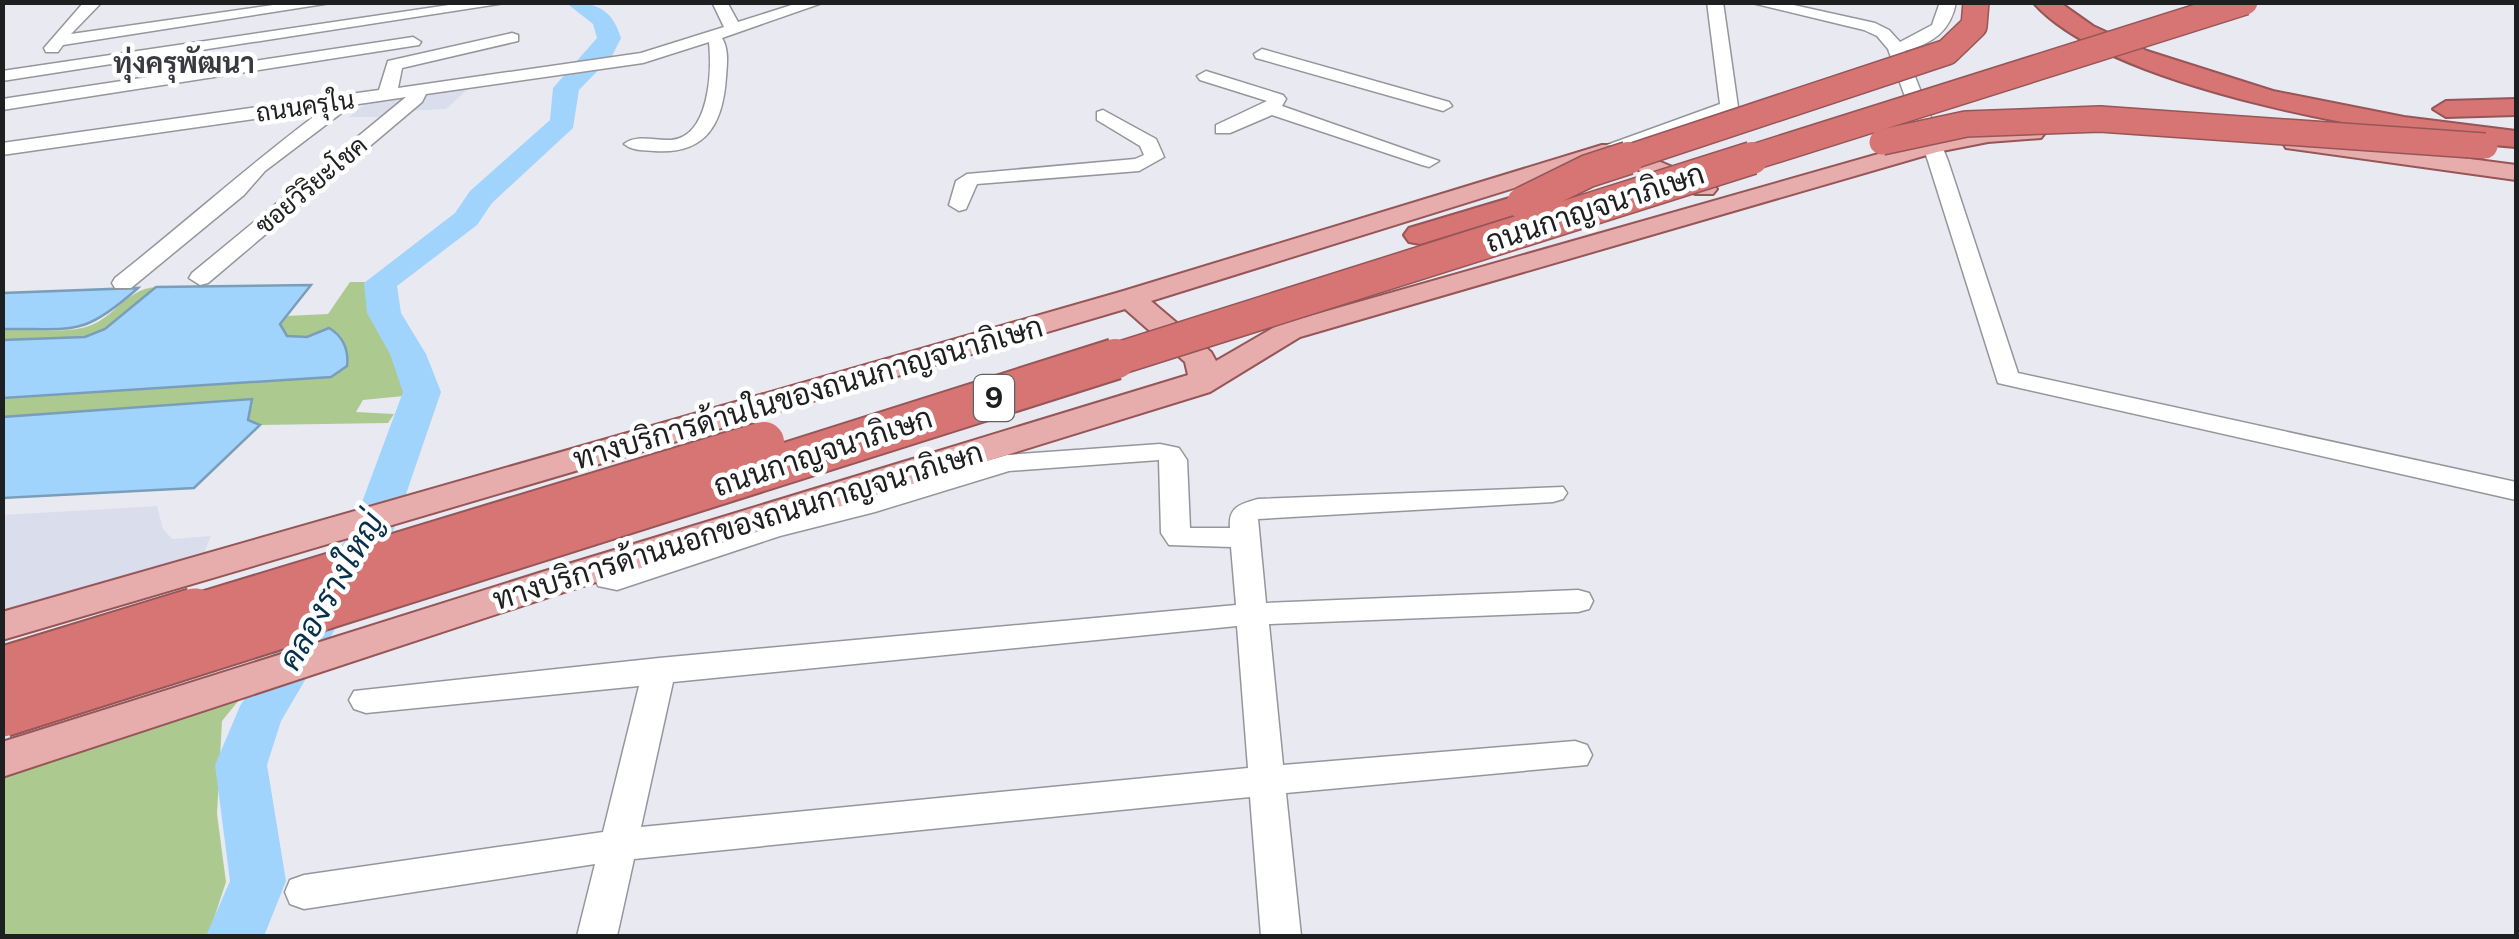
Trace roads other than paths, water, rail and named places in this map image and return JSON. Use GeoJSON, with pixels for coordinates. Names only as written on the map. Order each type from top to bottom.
{"type":"FeatureCollection","features":[{"type":"Feature","properties":{"kind":"highway"},"geometry":{"type":"LineString","coordinates":[[1523,203],[1588,170],[1946,52],[1974,30],[1978,18],[1976,2]]}},
{"type":"Feature","properties":{"kind":"highway"},"geometry":{"type":"LineString","coordinates":[[2044,2],[2104,40],[2212,80],[2374,120],[2516,138]]}},
{"type":"Feature","properties":{"kind":"highway"},"geometry":{"type":"LineString","coordinates":[[2076,2],[2090,16],[2123,34],[2246,76],[2330,96],[2452,109],[2516,106]]}},
{"type":"Feature","properties":{"kind":"highway"},"geometry":{"type":"LineString","coordinates":[[1970,78],[2186,2]]}},
{"type":"Feature","properties":{"kind":"highway"},"geometry":{"type":"LineString","coordinates":[[1970,78],[2245,2]]}},
{"type":"Feature","properties":{"kind":"highway","name":"ถนนกาญจนาภิเษก"},"geometry":{"type":"LineString","coordinates":[[2,673],[793,433],[1523,203],[1970,78]]}},
{"type":"Feature","properties":{"kind":"highway","name":"ถนนกาญจนาภิเษก"},"geometry":{"type":"LineString","coordinates":[[2,711],[1256,316],[1970,78]]}},
{"type":"Feature","properties":{"kind":"highway"},"geometry":{"type":"LineString","coordinates":[[1256,316],[1596,228],[1875,144],[1966,124],[2120,120],[2516,148]]}},
{"type":"Feature","properties":{"kind":"main road","name":"ทางบริการด้านนอกของถนนกาญจนาภิเษก"},"geometry":{"type":"LineString","coordinates":[[2,760],[604,566],[1004,455],[1199,385],[1233,367],[1277,335],[1932,146],[2022,134],[2172,133],[2279,141],[2516,173]]}},
{"type":"Feature","properties":{"kind":"main road"},"geometry":{"type":"LineString","coordinates":[[1611,150],[1738,204]]}},
{"type":"Feature","properties":{"kind":"main road","name":"ทางบริการด้านในของถนนกาญจนาภิเษก"},"geometry":{"type":"LineString","coordinates":[[2,626],[395,515],[1130,298],[1611,150]]}},
{"type":"Feature","properties":{"kind":"main road"},"geometry":{"type":"LineString","coordinates":[[1130,298],[1200,359],[1204,374],[1199,385]]}},
{"type":"Feature","properties":{"kind":"street"},"geometry":{"type":"LineString","coordinates":[[5,107],[81,11],[95,2]]}},
{"type":"Feature","properties":{"kind":"street"},"geometry":{"type":"LineString","coordinates":[[58,41],[330,2]]}},
{"type":"Feature","properties":{"kind":"street"},"geometry":{"type":"LineString","coordinates":[[2,76],[504,2]]}},
{"type":"Feature","properties":{"kind":"street"},"geometry":{"type":"LineString","coordinates":[[719,2],[734,30]]}},
{"type":"Feature","properties":{"kind":"street","name":"ถนนครุใน"},"geometry":{"type":"LineString","coordinates":[[2,149],[643,58],[818,2]]}},
{"type":"Feature","properties":{"kind":"street"},"geometry":{"type":"LineString","coordinates":[[1611,150],[1730,107],[1715,2]]}},
{"type":"Feature","properties":{"kind":"street"},"geometry":{"type":"LineString","coordinates":[[1756,2],[1864,25],[1883,33],[1896,48],[1932,146],[2006,378],[2516,491]]}},
{"type":"Feature","properties":{"kind":"street"},"geometry":{"type":"LineString","coordinates":[[1896,48],[1930,37],[1947,17],[1948,2]]}},
{"type":"Feature","properties":{"kind":"street"},"geometry":{"type":"LineString","coordinates":[[634,144],[676,144],[694,137],[716,100],[718,44],[713,37]]}},
{"type":"Feature","properties":{"kind":"street"},"geometry":{"type":"LineString","coordinates":[[387,95],[394,65],[512,38]]}},
{"type":"Feature","properties":{"kind":"street"},"geometry":{"type":"LineString","coordinates":[[5,107],[412,42]]}},
{"type":"Feature","properties":{"kind":"street"},"geometry":{"type":"LineString","coordinates":[[1262,54],[1443,106]]}},
{"type":"Feature","properties":{"kind":"street"},"geometry":{"type":"LineString","coordinates":[[1206,76],[1272,96],[1278,103],[1224,129]]}},
{"type":"Feature","properties":{"kind":"street","name":"ซอยวิริยะโชค"},"geometry":{"type":"LineString","coordinates":[[200,278],[416,98],[419,90]]}},
{"type":"Feature","properties":{"kind":"street"},"geometry":{"type":"LineString","coordinates":[[123,283],[222,204],[258,167],[348,100]]}},
{"type":"Feature","properties":{"kind":"street"},"geometry":{"type":"LineString","coordinates":[[1271,108],[1428,161]]}},
{"type":"Feature","properties":{"kind":"street"},"geometry":{"type":"LineString","coordinates":[[959,205],[966,181],[974,178],[1139,165],[1154,157],[1149,143],[1103,116]]}},
{"type":"Feature","properties":{"kind":"street"},"geometry":{"type":"LineString","coordinates":[[1004,455],[1169,454],[1173,460],[1176,533],[1180,538],[1245,537]]}},
{"type":"Feature","properties":{"kind":"street"},"geometry":{"type":"LineString","coordinates":[[1281,936],[1243,515],[1258,508],[1553,493]]}},
{"type":"Feature","properties":{"kind":"street"},"geometry":{"type":"LineString","coordinates":[[366,700],[1252,614],[1578,601]]}},
{"type":"Feature","properties":{"kind":"street"},"geometry":{"type":"LineString","coordinates":[[597,936],[659,670]]}},
{"type":"Feature","properties":{"kind":"street"},"geometry":{"type":"LineString","coordinates":[[304,892],[618,845],[1265,781],[1576,756]]}},
{"type":"Feature","properties":{"kind":"water"},"geometry":{"type":"Polygon","coordinates":[[[311,285],[280,324],[287,336],[307,337],[329,328],[338,335],[346,349],[347,366],[331,377],[3,398],[3,340],[85,337],[105,329],[156,287],[311,285]]]}},
{"type":"Feature","properties":{"kind":"water"},"geometry":{"type":"Polygon","coordinates":[[[138,288],[103,315],[76,327],[3,329],[3,293],[138,288]]]}},
{"type":"Feature","properties":{"kind":"water"},"geometry":{"type":"Polygon","coordinates":[[[252,399],[248,420],[260,425],[194,488],[3,498],[3,417],[252,399]]]}},
{"type":"Feature","properties":{"kind":"waterway","name":"คลองรางใหญ่"},"geometry":{"type":"LineString","coordinates":[[235,936],[258,881],[241,765],[257,719],[373,529],[422,392],[408,354],[384,313],[380,283],[466,219],[481,197],[563,122],[566,88],[603,51],[609,38],[604,21],[576,2]]}},
{"type":"Feature","properties":{"kind":"district","name":"ทุ่งครุพัฒนา"},"geometry":{"type":"Point","coordinates":[184,63]}}]}
